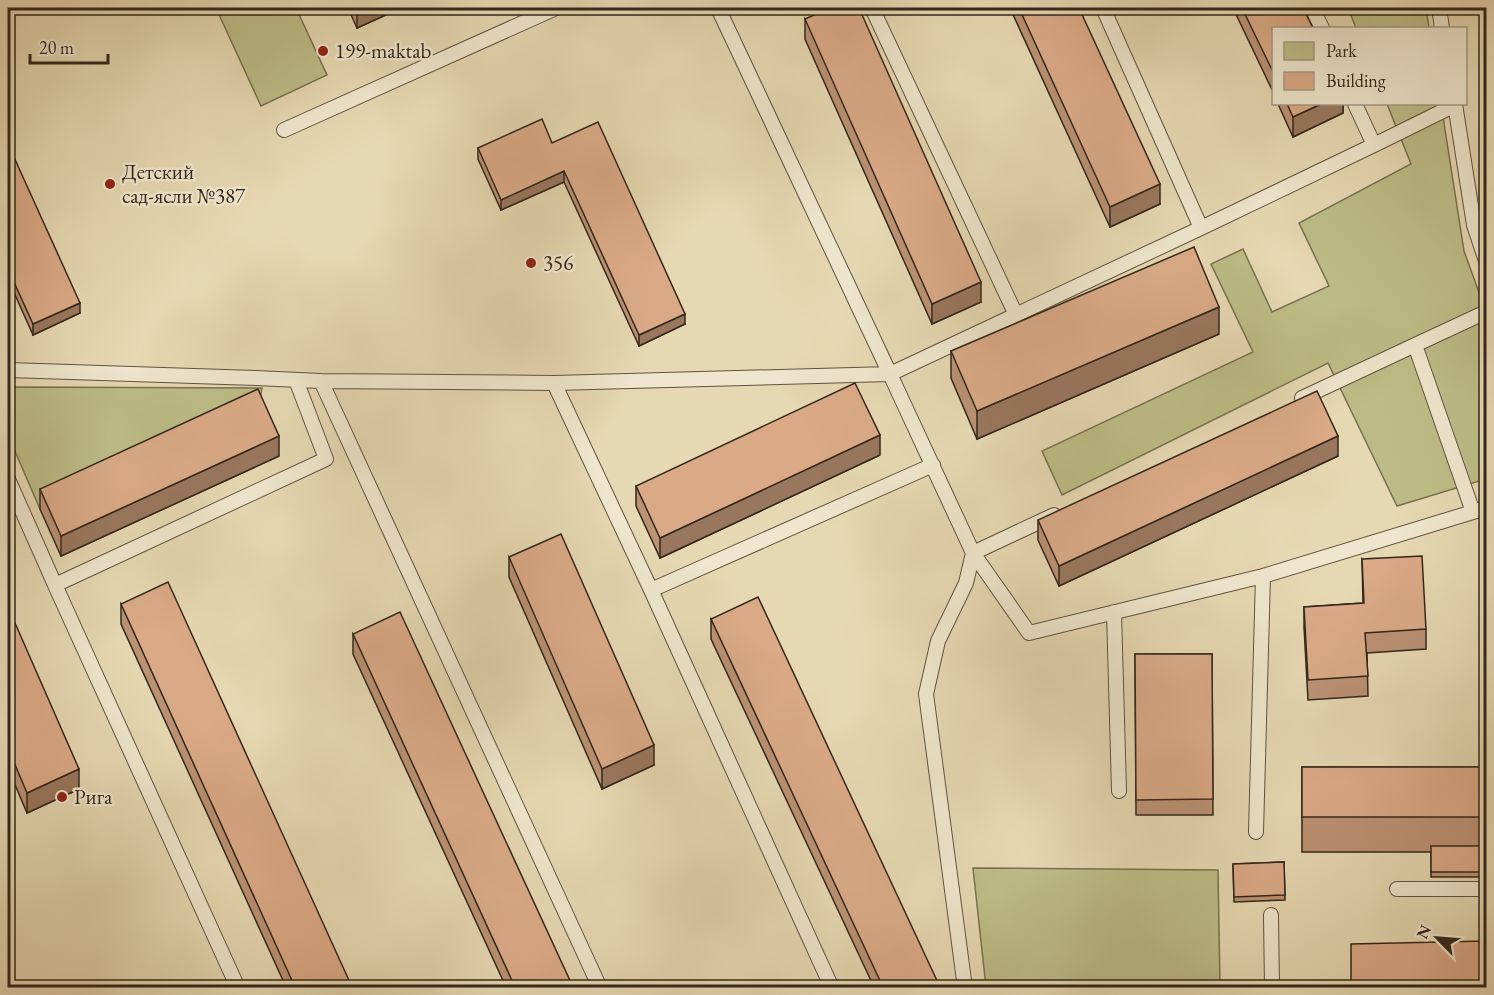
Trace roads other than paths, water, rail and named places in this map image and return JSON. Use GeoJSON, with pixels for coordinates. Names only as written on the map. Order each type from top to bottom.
{"type":"FeatureCollection","features":[{"type":"Feature","properties":{"kind":"lane"},"geometry":{"type":"LineString","coordinates":[[284,130],[556,8]]}},
{"type":"Feature","properties":{"kind":"lane"},"geometry":{"type":"LineString","coordinates":[[718,8],[974,553],[1029,633],[1263,576],[1486,508]]}},
{"type":"Feature","properties":{"kind":"lane"},"geometry":{"type":"LineString","coordinates":[[872,8],[1016,315]]}},
{"type":"Feature","properties":{"kind":"lane"},"geometry":{"type":"LineString","coordinates":[[1102,8],[1201,228]]}},
{"type":"Feature","properties":{"kind":"lane"},"geometry":{"type":"LineString","coordinates":[[1312,8],[1322,27]]}},
{"type":"Feature","properties":{"kind":"lane"},"geometry":{"type":"LineString","coordinates":[[1439,8],[1442,27]]}},
{"type":"Feature","properties":{"kind":"lane"},"geometry":{"type":"LineString","coordinates":[[1355,105],[1374,145]]}},
{"type":"Feature","properties":{"kind":"lane"},"geometry":{"type":"LineString","coordinates":[[8,370],[321,381],[554,383],[890,374],[1201,228],[1453,105]]}},
{"type":"Feature","properties":{"kind":"lane"},"geometry":{"type":"LineString","coordinates":[[1455,105],[1474,225],[1486,261]]}},
{"type":"Feature","properties":{"kind":"lane"},"geometry":{"type":"LineString","coordinates":[[1294,402],[1486,312]]}},
{"type":"Feature","properties":{"kind":"lane"},"geometry":{"type":"LineString","coordinates":[[1415,345],[1473,512]]}},
{"type":"Feature","properties":{"kind":"lane"},"geometry":{"type":"LineString","coordinates":[[55,585],[326,459],[296,380]]}},
{"type":"Feature","properties":{"kind":"lane"},"geometry":{"type":"LineString","coordinates":[[321,381],[600,987]]}},
{"type":"Feature","properties":{"kind":"lane"},"geometry":{"type":"LineString","coordinates":[[554,383],[832,987]]}},
{"type":"Feature","properties":{"kind":"lane"},"geometry":{"type":"LineString","coordinates":[[651,590],[933,465]]}},
{"type":"Feature","properties":{"kind":"lane"},"geometry":{"type":"LineString","coordinates":[[8,479],[238,987]]}},
{"type":"Feature","properties":{"kind":"lane"},"geometry":{"type":"LineString","coordinates":[[965,987],[926,694],[938,641],[966,583],[974,553],[1070,508]]}},
{"type":"Feature","properties":{"kind":"lane"},"geometry":{"type":"LineString","coordinates":[[1256,832],[1263,576]]}},
{"type":"Feature","properties":{"kind":"lane"},"geometry":{"type":"LineString","coordinates":[[1114,612],[1119,791]]}},
{"type":"Feature","properties":{"kind":"lane"},"geometry":{"type":"LineString","coordinates":[[1397,889],[1486,889]]}},
{"type":"Feature","properties":{"kind":"lane"},"geometry":{"type":"LineString","coordinates":[[1271,915],[1272,987]]}},
{"type":"Feature","properties":{"kind":"place","name":"199-maktab"},"geometry":{"type":"Point","coordinates":[323,51]}},
{"type":"Feature","properties":{"kind":"place","name":"Детский сад-ясли №387"},"geometry":{"type":"Point","coordinates":[110,184]}},
{"type":"Feature","properties":{"kind":"place","name":"356"},"geometry":{"type":"Point","coordinates":[531,263]}},
{"type":"Feature","properties":{"kind":"place","name":"Рига"},"geometry":{"type":"Point","coordinates":[62,797]}}]}
